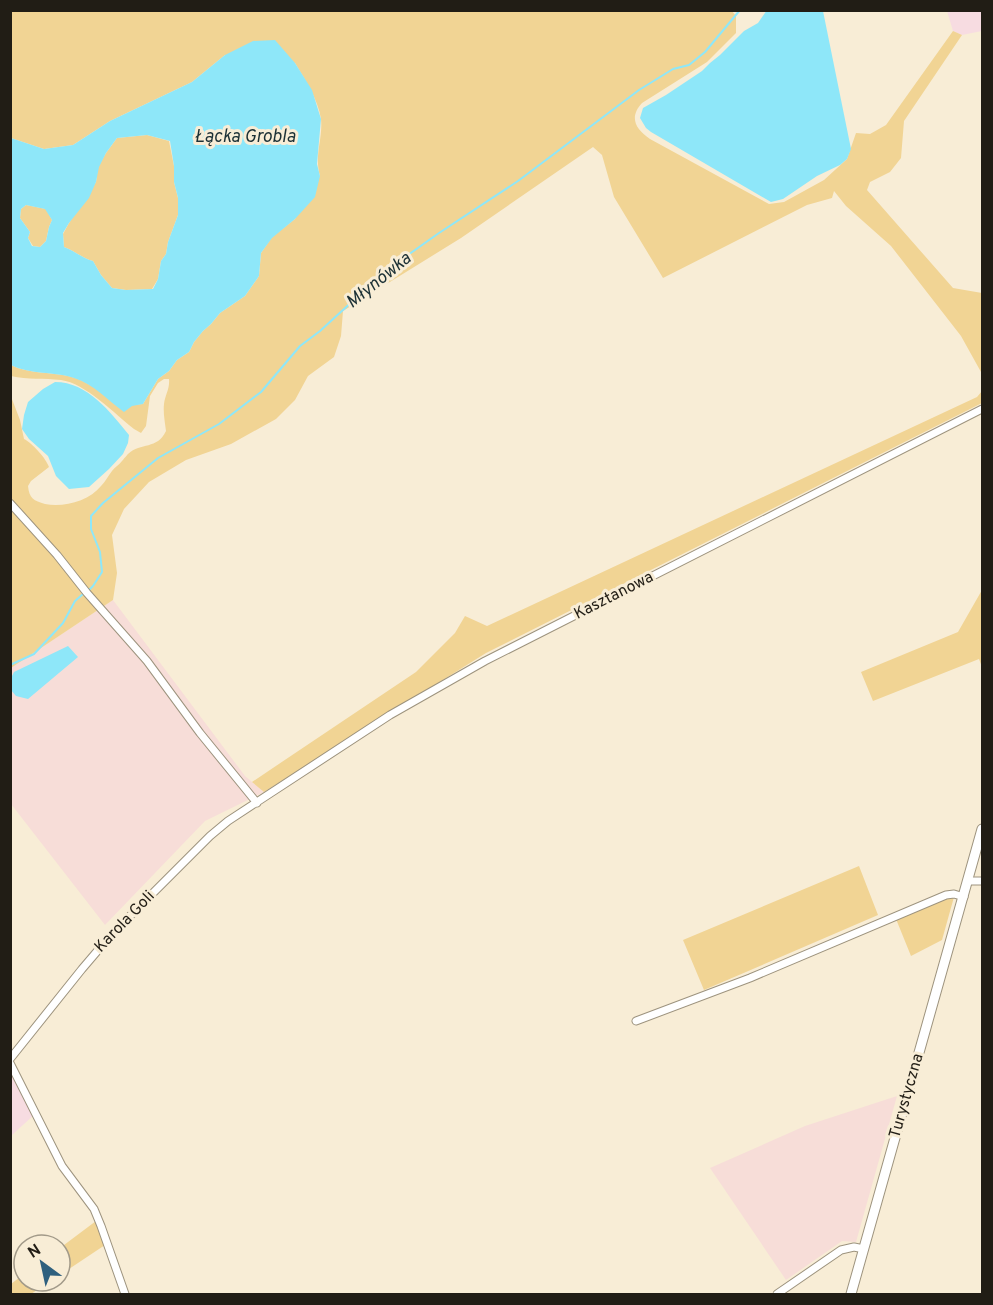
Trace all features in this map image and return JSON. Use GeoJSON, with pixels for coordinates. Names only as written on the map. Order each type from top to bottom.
{"type":"FeatureCollection","features":[{"type":"Feature","properties":{"kind":"main road","name":"Turystyczna"},"geometry":{"type":"LineString","coordinates":[[851,1294],[982,829]]}},
{"type":"Feature","properties":{"kind":"street","name":"Kasztanowa"},"geometry":{"type":"LineString","coordinates":[[257,802],[390,716],[485,661],[982,409]]}},
{"type":"Feature","properties":{"kind":"street"},"geometry":{"type":"LineString","coordinates":[[10,503],[147,661],[200,733],[257,802]]}},
{"type":"Feature","properties":{"kind":"street","name":"Karola Goli"},"geometry":{"type":"LineString","coordinates":[[12,1058],[111,935],[210,836],[257,802]]}},
{"type":"Feature","properties":{"kind":"street"},"geometry":{"type":"LineString","coordinates":[[968,881],[982,881]]}},
{"type":"Feature","properties":{"kind":"street"},"geometry":{"type":"LineString","coordinates":[[636,1021],[750,978],[946,895],[954,894],[964,897]]}},
{"type":"Feature","properties":{"kind":"street"},"geometry":{"type":"LineString","coordinates":[[10,1045],[12,1058],[62,1166],[94,1209],[125,1294]]}},
{"type":"Feature","properties":{"kind":"street"},"geometry":{"type":"LineString","coordinates":[[777,1294],[841,1250],[852,1247],[864,1249]]}},
{"type":"Feature","properties":{"kind":"shaded area"},"geometry":{"type":"Polygon","coordinates":[[[11,11],[732,11],[736,16],[736,33],[707,62],[642,103],[635,118],[637,127],[650,139],[769,204],[784,202],[824,180],[847,159],[856,133],[870,134],[886,125],[953,31],[962,35],[904,121],[901,158],[890,172],[870,182],[867,190],[953,288],[982,293],[982,378],[961,336],[891,246],[846,206],[834,191],[832,198],[807,205],[663,278],[614,197],[602,155],[593,147],[461,238],[343,311],[341,336],[334,357],[308,376],[295,400],[276,419],[231,444],[186,460],[149,482],[124,509],[112,535],[117,573],[113,600],[11,668],[10,394],[20,420],[24,439],[38,451],[49,467],[31,481],[28,486],[30,493],[38,502],[60,505],[90,496],[128,454],[162,437],[166,431],[164,407],[169,379],[158,383],[150,396],[146,426],[141,433],[80,387],[61,380],[11,376],[11,365],[26,370],[75,378],[116,400],[143,404],[158,379],[169,371],[177,360],[189,352],[194,342],[220,313],[245,296],[259,276],[261,253],[272,237],[295,219],[320,176],[318,161],[321,119],[314,97],[295,63],[225,55],[192,82],[110,121],[73,145],[44,149],[11,138],[11,11]]]}},
{"type":"Feature","properties":{"kind":"shaded area"},"geometry":{"type":"Polygon","coordinates":[[[947,11],[982,11],[982,31],[962,35],[953,31],[947,11]]]}},
{"type":"Feature","properties":{"kind":"shaded area"},"geometry":{"type":"Polygon","coordinates":[[[147,135],[169,141],[178,198],[178,215],[166,254],[161,261],[158,279],[152,289],[112,288],[93,261],[64,247],[63,234],[96,182],[98,167],[117,138],[147,135]]]}},
{"type":"Feature","properties":{"kind":"shaded area"},"geometry":{"type":"Polygon","coordinates":[[[26,205],[46,209],[52,220],[46,241],[40,247],[33,246],[28,238],[30,232],[20,218],[21,209],[26,205]]]}},
{"type":"Feature","properties":{"kind":"shaded area"},"geometry":{"type":"Polygon","coordinates":[[[982,391],[982,403],[486,653],[264,792],[252,782],[416,672],[455,633],[465,616],[487,626],[977,397],[982,391]]]}},
{"type":"Feature","properties":{"kind":"shaded area"},"geometry":{"type":"Polygon","coordinates":[[[982,590],[982,667],[979,659],[873,701],[861,672],[958,632],[982,590]]]}},
{"type":"Feature","properties":{"kind":"shaded area"},"geometry":{"type":"Polygon","coordinates":[[[113,600],[245,776],[264,792],[205,821],[105,925],[11,804],[11,668],[113,600]]]}},
{"type":"Feature","properties":{"kind":"shaded area"},"geometry":{"type":"Polygon","coordinates":[[[859,866],[878,915],[704,990],[683,940],[859,866]]]}},
{"type":"Feature","properties":{"kind":"shaded area"},"geometry":{"type":"Polygon","coordinates":[[[946,897],[954,897],[942,940],[911,956],[896,919],[946,897]]]}},
{"type":"Feature","properties":{"kind":"shaded area"},"geometry":{"type":"Polygon","coordinates":[[[10,1063],[36,1113],[11,1136],[10,1136],[10,1063]]]}},
{"type":"Feature","properties":{"kind":"shaded area"},"geometry":{"type":"Polygon","coordinates":[[[897,1096],[856,1242],[842,1241],[786,1280],[710,1168],[805,1126],[897,1096]]]}},
{"type":"Feature","properties":{"kind":"shaded area"},"geometry":{"type":"Polygon","coordinates":[[[96,1221],[105,1245],[72,1267],[72,1239],[96,1221]]]}},
{"type":"Feature","properties":{"kind":"shaded area"},"geometry":{"type":"Polygon","coordinates":[[[11,1284],[12,1293],[33,1293],[11,1294],[11,1284]]]}},
{"type":"Feature","properties":{"kind":"water"},"geometry":{"type":"Polygon","coordinates":[[[767,10],[823,11],[851,149],[847,159],[840,165],[817,176],[783,199],[771,202],[651,132],[640,118],[643,108],[702,71],[744,31],[758,23],[767,10]]]}},
{"type":"Feature","properties":{"kind":"water","name":"Łącka Grobla"},"geometry":{"type":"Polygon","coordinates":[[[275,40],[295,63],[312,90],[321,119],[317,164],[320,176],[315,197],[295,219],[272,238],[261,253],[259,276],[245,296],[220,313],[203,331],[189,352],[177,360],[169,371],[158,379],[143,404],[132,406],[124,412],[94,388],[81,381],[11,365],[11,138],[44,149],[73,145],[110,121],[192,82],[225,55],[253,41],[275,40]],[[147,135],[117,138],[99,167],[89,198],[63,233],[64,247],[93,261],[112,288],[153,289],[178,215],[178,198],[170,141],[147,135]],[[26,205],[21,209],[20,218],[30,232],[28,238],[32,246],[40,247],[46,241],[52,220],[45,209],[26,205]]]}},
{"type":"Feature","properties":{"kind":"water"},"geometry":{"type":"Polygon","coordinates":[[[55,382],[67,383],[88,393],[106,408],[129,435],[123,454],[89,487],[69,489],[56,476],[48,456],[29,439],[22,429],[28,402],[55,382]]]}},
{"type":"Feature","properties":{"kind":"water"},"geometry":{"type":"Polygon","coordinates":[[[68,646],[78,657],[28,699],[16,696],[11,690],[11,678],[14,672],[68,646]]]}},
{"type":"Feature","properties":{"kind":"waterway","name":"Młynówka"},"geometry":{"type":"LineString","coordinates":[[89,590],[102,572],[100,552],[91,529],[91,516],[103,503],[158,458],[219,424],[261,392],[300,346],[398,262],[518,181],[639,90],[673,69],[689,65],[705,52],[740,10]]}},
{"type":"Feature","properties":{"kind":"waterway","name":"Młynówka"},"geometry":{"type":"LineString","coordinates":[[10,665],[34,654],[63,623],[75,601],[83,594]]}}]}
